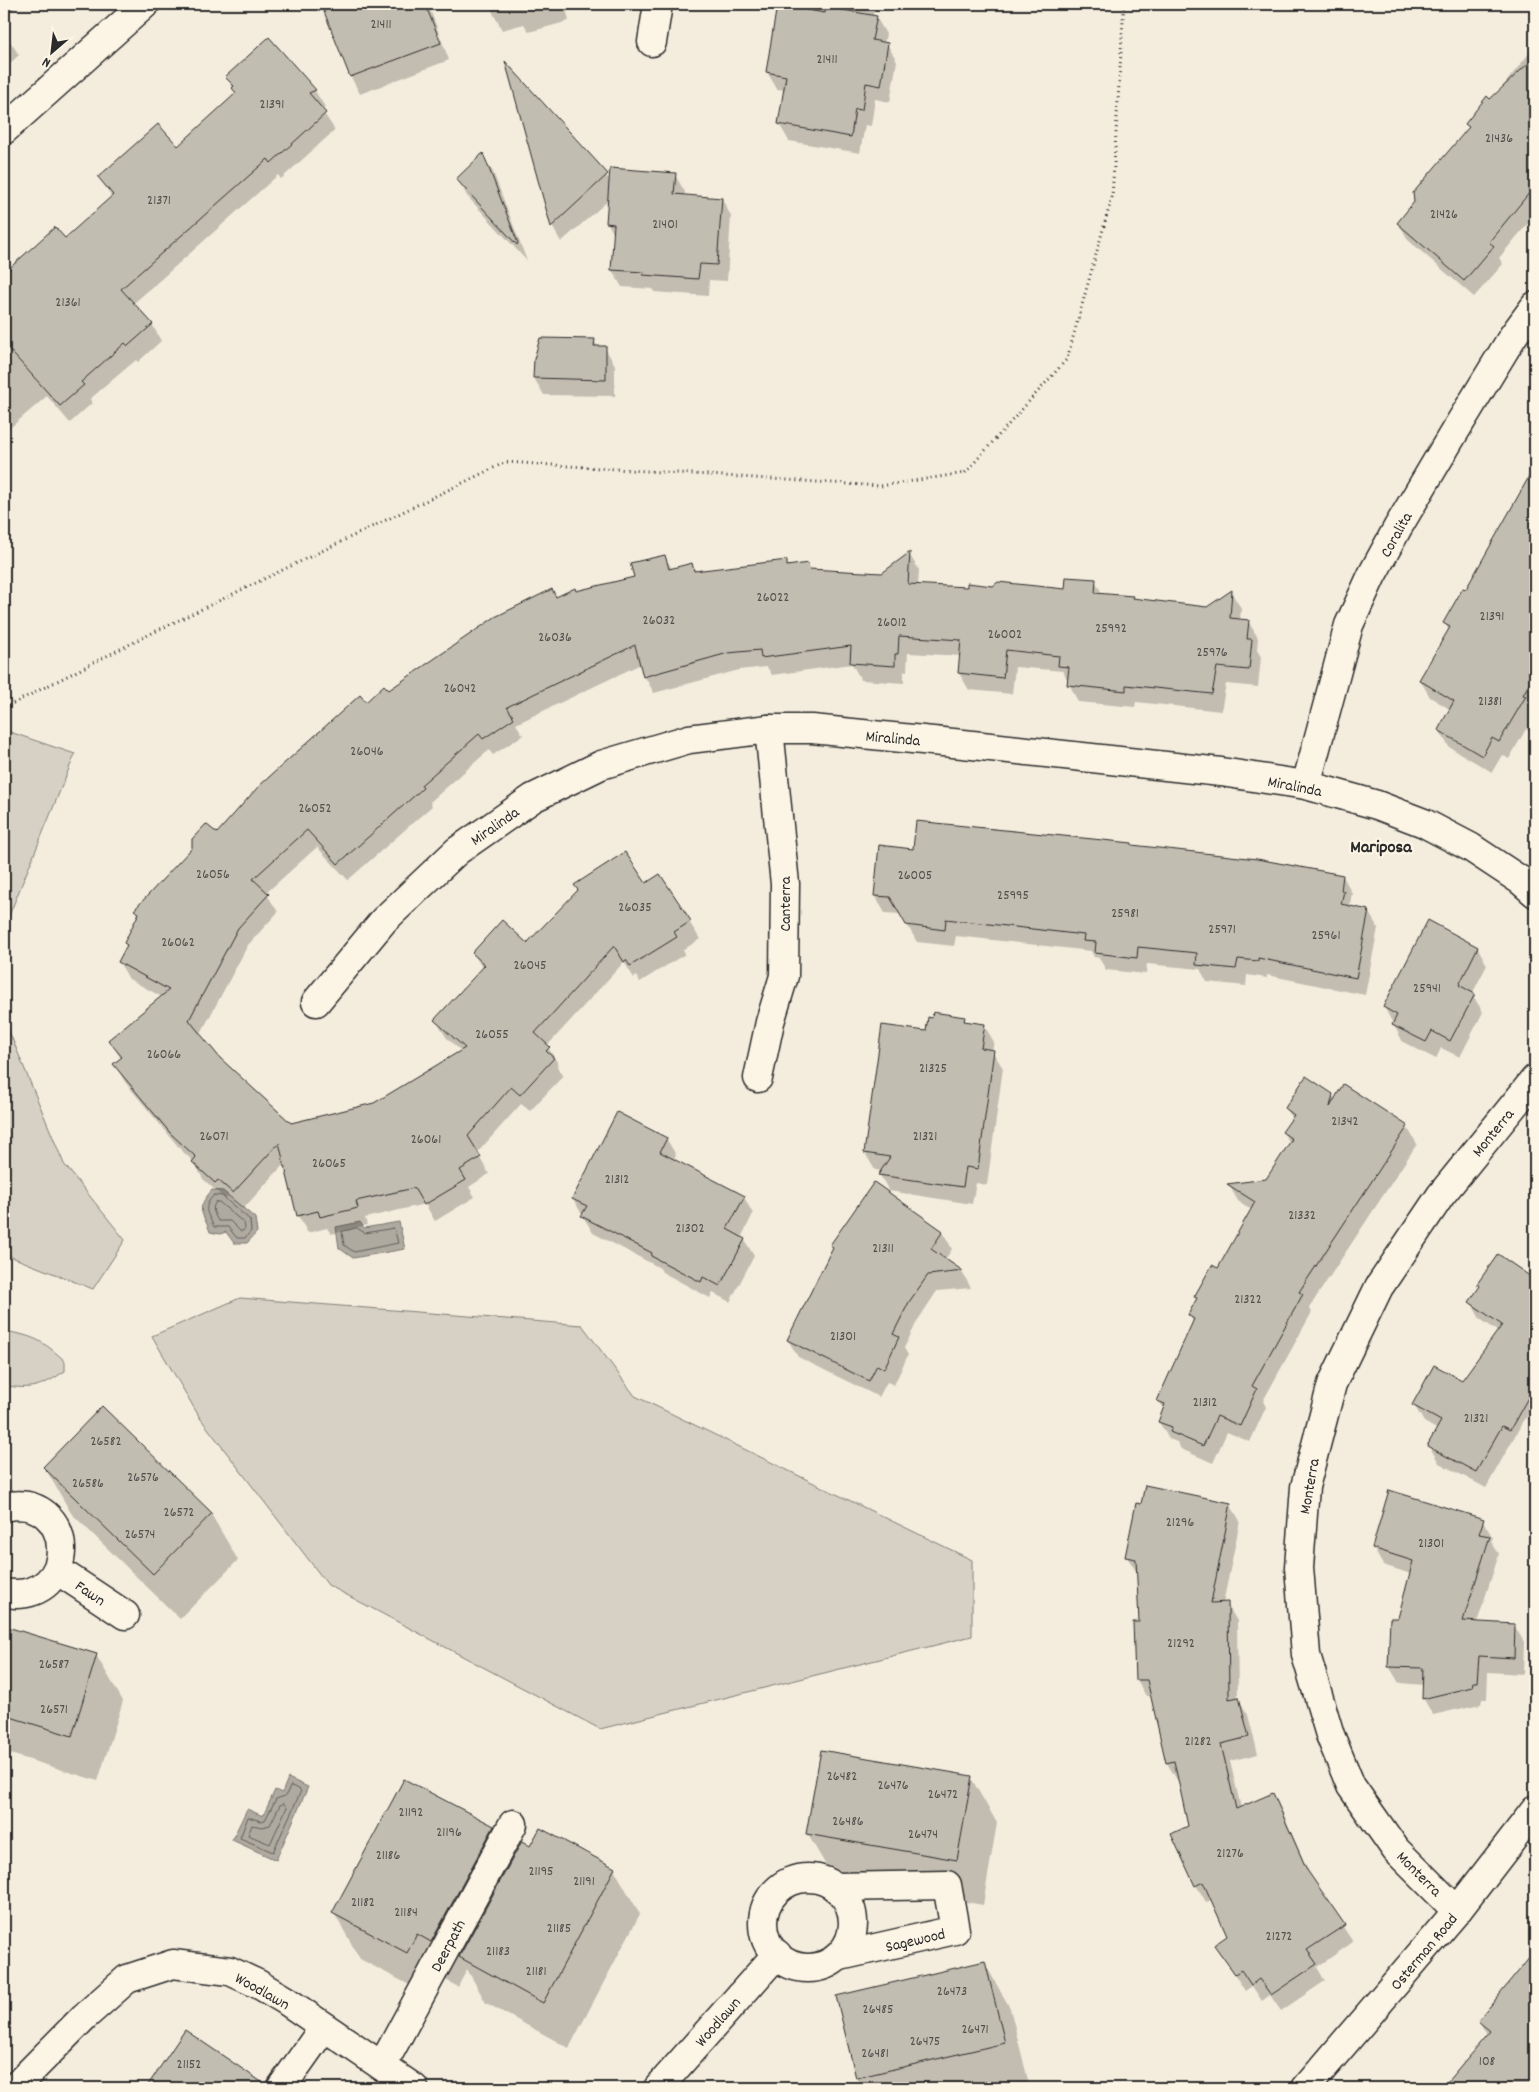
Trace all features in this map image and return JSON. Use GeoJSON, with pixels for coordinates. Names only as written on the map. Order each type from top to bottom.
{"type":"FeatureCollection","features":[{"type":"Feature","properties":{"kind":"street"},"geometry":{"type":"LineString","coordinates":[[4,130],[144,4]]}},
{"type":"Feature","properties":{"kind":"street"},"geometry":{"type":"LineString","coordinates":[[652,42],[658,4]]}},
{"type":"Feature","properties":{"kind":"street","name":"Coralita"},"geometry":{"type":"LineString","coordinates":[[1306,786],[1349,625],[1372,576],[1398,527],[1457,427],[1513,336],[1535,306]]}},
{"type":"Feature","properties":{"kind":"street","name":"Miralinda"},"geometry":{"type":"LineString","coordinates":[[316,1002],[384,920],[457,851],[534,798],[601,765],[689,740],[769,729],[812,729],[963,744],[1221,772],[1306,786],[1377,805],[1424,823],[1470,847],[1520,880],[1535,893]]}},
{"type":"Feature","properties":{"kind":"street","name":"Canterra"},"geometry":{"type":"LineString","coordinates":[[758,1078],[770,1022],[784,976],[786,884],[769,729]]}},
{"type":"Feature","properties":{"kind":"street","name":"Monterra"},"geometry":{"type":"LineString","coordinates":[[1457,1911],[1396,1850],[1351,1786],[1330,1735],[1306,1655],[1299,1567],[1305,1487],[1332,1384],[1379,1287],[1441,1195],[1535,1079]]}},
{"type":"Feature","properties":{"kind":"street","name":"Fawn"},"geometry":{"type":"LineString","coordinates":[[4,1507],[14,1504],[30,1506],[44,1513],[55,1524],[61,1539],[62,1554],[57,1570],[48,1582],[35,1591],[20,1594],[4,1593]]}},
{"type":"Feature","properties":{"kind":"street","name":"Fawn"},"geometry":{"type":"LineString","coordinates":[[57,1570],[126,1615]]}},
{"type":"Feature","properties":{"kind":"street","name":"Osterman Road"},"geometry":{"type":"LineString","coordinates":[[1306,2088],[1457,1911],[1535,1810]]}},
{"type":"Feature","properties":{"kind":"street","name":"Deerpath"},"geometry":{"type":"LineString","coordinates":[[382,2066],[513,1824]]}},
{"type":"Feature","properties":{"kind":"street","name":"Sagewood"},"geometry":{"type":"LineString","coordinates":[[805,1878],[821,1880],[835,1887],[947,1885],[954,1930],[840,1956],[826,1964],[811,1968],[795,1966],[781,1960],[770,1948],[764,1934],[763,1918],[767,1903],[777,1890],[790,1882],[805,1878]]}},
{"type":"Feature","properties":{"kind":"street"},"geometry":{"type":"LineString","coordinates":[[835,1887],[846,1898],[852,1912],[853,1928],[849,1944],[840,1956]]}},
{"type":"Feature","properties":{"kind":"street","name":"Woodlawn"},"geometry":{"type":"LineString","coordinates":[[658,2088],[777,1954]]}},
{"type":"Feature","properties":{"kind":"street","name":"Woodlawn"},"geometry":{"type":"LineString","coordinates":[[14,2088],[84,2017],[127,1979],[173,1964],[230,1971],[258,1984],[285,2000],[414,2088]]}},
{"type":"Feature","properties":{"kind":"street"},"geometry":{"type":"LineString","coordinates":[[281,2088],[324,2027]]}},
{"type":"Feature","properties":{"kind":"path"},"geometry":{"type":"LineString","coordinates":[[4,708],[144,637],[506,462],[880,486],[965,473],[1067,359],[1112,197],[1124,4]]}},
{"type":"Feature","properties":{"kind":"shaded area"},"geometry":{"type":"Polygon","coordinates":[[[4,730],[75,754],[4,928],[4,730]]]}},
{"type":"Feature","properties":{"kind":"shaded area"},"geometry":{"type":"Polygon","coordinates":[[[4,1019],[64,1164],[125,1240],[93,1289],[4,1254],[4,1019]]]}},
{"type":"Feature","properties":{"kind":"shaded area"},"geometry":{"type":"Polygon","coordinates":[[[240,1298],[582,1325],[635,1396],[972,1560],[972,1636],[600,1729],[328,1585],[200,1418],[152,1336],[240,1298]]]}},
{"type":"Feature","properties":{"kind":"shaded area"},"geometry":{"type":"Polygon","coordinates":[[[4,1331],[30,1337],[44,1344],[65,1361],[65,1371],[36,1386],[13,1387],[4,1385],[4,1331]]]}},
{"type":"Feature","properties":{"kind":"water"},"geometry":{"type":"Polygon","coordinates":[[[212,1190],[223,1191],[255,1218],[257,1232],[247,1243],[234,1243],[226,1232],[220,1234],[210,1232],[202,1207],[203,1202],[212,1190]]]}},
{"type":"Feature","properties":{"kind":"water"},"geometry":{"type":"Polygon","coordinates":[[[360,1222],[364,1228],[399,1222],[405,1249],[353,1258],[339,1248],[336,1227],[360,1222]]]}},
{"type":"Feature","properties":{"kind":"water"},"geometry":{"type":"Polygon","coordinates":[[[288,1778],[308,1787],[276,1860],[232,1840],[247,1809],[263,1816],[275,1790],[282,1793],[288,1778]]]}},
{"type":"Feature","properties":{"kind":"building"},"geometry":{"type":"Polygon","coordinates":[[[321,4],[425,4],[441,43],[350,77],[321,4]]]}},
{"type":"Feature","properties":{"kind":"building"},"geometry":{"type":"Polygon","coordinates":[[[777,5],[825,13],[826,7],[877,16],[872,40],[888,43],[881,86],[866,83],[862,110],[855,109],[851,137],[778,124],[786,76],[766,72],[777,5]]]}},
{"type":"Feature","properties":{"kind":"building"},"geometry":{"type":"Polygon","coordinates":[[[269,37],[316,90],[309,93],[326,113],[271,163],[268,159],[121,289],[153,324],[128,346],[125,343],[81,382],[84,385],[60,406],[4,344],[4,273],[55,227],[65,238],[113,195],[98,177],[158,124],[178,146],[236,93],[232,88],[234,86],[225,77],[269,37]]]}},
{"type":"Feature","properties":{"kind":"building"},"geometry":{"type":"Polygon","coordinates":[[[1535,57],[1535,186],[1489,242],[1494,246],[1464,281],[1397,223],[1414,202],[1413,193],[1469,127],[1465,124],[1487,96],[1490,99],[1535,57]]]}},
{"type":"Feature","properties":{"kind":"building"},"geometry":{"type":"Polygon","coordinates":[[[505,61],[608,174],[551,227],[505,61]]]}},
{"type":"Feature","properties":{"kind":"building"},"geometry":{"type":"Polygon","coordinates":[[[483,153],[518,243],[517,245],[456,179],[483,153]]]}},
{"type":"Feature","properties":{"kind":"building"},"geometry":{"type":"Polygon","coordinates":[[[610,168],[676,173],[674,194],[722,198],[717,265],[700,264],[698,279],[643,275],[644,272],[611,270],[614,224],[606,223],[610,168]]]}},
{"type":"Feature","properties":{"kind":"building"},"geometry":{"type":"Polygon","coordinates":[[[540,338],[595,339],[594,346],[606,346],[606,380],[533,378],[534,359],[540,338]]]}},
{"type":"Feature","properties":{"kind":"building"},"geometry":{"type":"Polygon","coordinates":[[[1535,466],[1535,673],[1523,695],[1526,696],[1499,742],[1492,738],[1482,756],[1438,730],[1454,701],[1419,680],[1450,627],[1443,623],[1463,588],[1466,589],[1535,466]]]}},
{"type":"Feature","properties":{"kind":"building"},"geometry":{"type":"Polygon","coordinates":[[[910,552],[908,584],[967,587],[967,583],[993,586],[998,582],[1065,589],[1066,577],[1096,579],[1095,593],[1133,596],[1132,598],[1207,607],[1232,590],[1230,618],[1249,620],[1247,639],[1252,639],[1249,670],[1217,667],[1212,694],[1126,685],[1126,691],[1067,685],[1069,667],[1058,666],[1059,656],[1006,650],[1003,678],[958,673],[961,640],[899,636],[898,654],[895,654],[895,666],[850,663],[851,646],[761,658],[760,650],[728,653],[643,677],[635,645],[507,707],[514,718],[483,739],[479,734],[421,785],[423,788],[338,864],[307,830],[253,879],[269,894],[238,928],[189,1020],[220,1058],[291,1123],[374,1103],[465,1048],[434,1020],[485,965],[472,953],[502,920],[527,943],[578,890],[574,885],[625,852],[646,883],[660,874],[691,921],[674,932],[677,937],[630,966],[626,960],[624,962],[614,946],[535,1033],[550,1047],[546,1051],[554,1058],[520,1095],[511,1087],[468,1136],[481,1157],[460,1170],[466,1180],[424,1205],[414,1188],[356,1201],[358,1208],[320,1217],[318,1211],[297,1216],[279,1143],[233,1193],[218,1180],[215,1183],[192,1162],[196,1157],[171,1134],[113,1064],[122,1057],[108,1040],[169,990],[118,962],[127,945],[124,943],[139,913],[134,910],[192,848],[192,839],[206,824],[217,833],[258,787],[360,695],[366,702],[384,685],[389,690],[495,617],[552,589],[556,597],[575,588],[576,591],[634,577],[630,563],[665,555],[669,569],[692,563],[694,571],[787,560],[787,566],[808,563],[809,569],[882,573],[910,552]]]}},
{"type":"Feature","properties":{"kind":"building"},"geometry":{"type":"Polygon","coordinates":[[[916,821],[1132,843],[1132,845],[1257,859],[1343,875],[1341,891],[1344,891],[1341,904],[1369,910],[1356,978],[1258,958],[1258,961],[1238,959],[1236,969],[1196,965],[1197,953],[1138,947],[1137,958],[1095,953],[1096,942],[1083,941],[1084,935],[946,919],[945,930],[906,925],[890,897],[874,896],[879,845],[913,849],[916,821]]]}},
{"type":"Feature","properties":{"kind":"building"},"geometry":{"type":"Polygon","coordinates":[[[1428,920],[1478,947],[1459,985],[1475,994],[1450,1041],[1432,1031],[1426,1042],[1392,1025],[1397,1015],[1383,1007],[1428,920]]]}},
{"type":"Feature","properties":{"kind":"building"},"geometry":{"type":"Polygon","coordinates":[[[933,1012],[965,1017],[964,1021],[985,1024],[981,1048],[994,1050],[978,1169],[966,1167],[963,1187],[878,1175],[890,1157],[864,1153],[882,1025],[926,1031],[928,1017],[932,1018],[933,1012]]]}},
{"type":"Feature","properties":{"kind":"building"},"geometry":{"type":"Polygon","coordinates":[[[1306,1076],[1333,1094],[1330,1107],[1343,1084],[1408,1126],[1299,1292],[1303,1294],[1252,1386],[1257,1389],[1240,1426],[1217,1416],[1203,1446],[1170,1432],[1172,1427],[1158,1422],[1165,1404],[1157,1401],[1194,1319],[1188,1315],[1197,1298],[1194,1297],[1212,1265],[1218,1268],[1255,1202],[1227,1184],[1266,1179],[1292,1139],[1282,1132],[1294,1115],[1285,1108],[1306,1076]]]}},
{"type":"Feature","properties":{"kind":"building"},"geometry":{"type":"Polygon","coordinates":[[[617,1112],[667,1138],[660,1152],[745,1196],[727,1229],[745,1239],[720,1286],[703,1277],[701,1282],[651,1256],[652,1253],[581,1216],[587,1206],[572,1199],[617,1112]]]}},
{"type":"Feature","properties":{"kind":"building"},"geometry":{"type":"Polygon","coordinates":[[[874,1182],[943,1231],[931,1249],[963,1271],[928,1275],[909,1302],[893,1334],[899,1337],[884,1369],[877,1365],[869,1381],[787,1340],[833,1247],[830,1245],[874,1182]]]}},
{"type":"Feature","properties":{"kind":"building"},"geometry":{"type":"Polygon","coordinates":[[[1498,1254],[1535,1278],[1535,1385],[1510,1430],[1502,1426],[1476,1472],[1427,1446],[1441,1421],[1412,1405],[1434,1365],[1462,1380],[1502,1325],[1469,1302],[1480,1286],[1477,1284],[1498,1254]]]}},
{"type":"Feature","properties":{"kind":"building"},"geometry":{"type":"Polygon","coordinates":[[[102,1406],[212,1513],[153,1574],[43,1467],[102,1406]]]}},
{"type":"Feature","properties":{"kind":"building"},"geometry":{"type":"Polygon","coordinates":[[[1145,1485],[1231,1503],[1211,1603],[1228,1602],[1229,1699],[1239,1697],[1249,1737],[1221,1744],[1236,1809],[1273,1793],[1307,1870],[1345,1925],[1307,1950],[1317,1964],[1271,1995],[1259,1979],[1251,1985],[1241,1970],[1235,1974],[1214,1945],[1227,1936],[1203,1882],[1195,1886],[1171,1834],[1188,1826],[1174,1761],[1166,1763],[1147,1680],[1135,1680],[1133,1622],[1139,1622],[1136,1559],[1125,1557],[1136,1503],[1141,1504],[1145,1485]]]}},
{"type":"Feature","properties":{"kind":"building"},"geometry":{"type":"Polygon","coordinates":[[[1389,1490],[1484,1519],[1479,1534],[1490,1536],[1463,1621],[1515,1624],[1514,1658],[1479,1656],[1477,1682],[1473,1682],[1472,1687],[1422,1699],[1423,1668],[1388,1667],[1390,1618],[1398,1618],[1413,1561],[1372,1548],[1389,1490]]]}},
{"type":"Feature","properties":{"kind":"building"},"geometry":{"type":"Polygon","coordinates":[[[4,1626],[97,1654],[72,1736],[4,1715],[4,1626]]]}},
{"type":"Feature","properties":{"kind":"building"},"geometry":{"type":"Polygon","coordinates":[[[821,1750],[972,1776],[957,1860],[806,1834],[821,1750]]]}},
{"type":"Feature","properties":{"kind":"building"},"geometry":{"type":"Polygon","coordinates":[[[404,1779],[494,1826],[431,1942],[417,1934],[407,1953],[332,1913],[404,1779]]]}},
{"type":"Feature","properties":{"kind":"building"},"geometry":{"type":"Polygon","coordinates":[[[540,1828],[615,1868],[543,2003],[459,1957],[522,1841],[530,1846],[540,1828]]]}},
{"type":"Feature","properties":{"kind":"building"},"geometry":{"type":"Polygon","coordinates":[[[1535,1951],[1535,2088],[1442,2088],[1490,2031],[1478,2021],[1535,1951]]]}},
{"type":"Feature","properties":{"kind":"building"},"geometry":{"type":"Polygon","coordinates":[[[985,1961],[1005,2043],[856,2078],[836,1996],[985,1961]]]}},
{"type":"Feature","properties":{"kind":"building"},"geometry":{"type":"Polygon","coordinates":[[[185,2030],[266,2085],[266,2088],[146,2088],[185,2030]]]}},
{"type":"Feature","properties":{"kind":"district","name":"Mariposa"},"geometry":{"type":"Point","coordinates":[1381,846]}}]}
